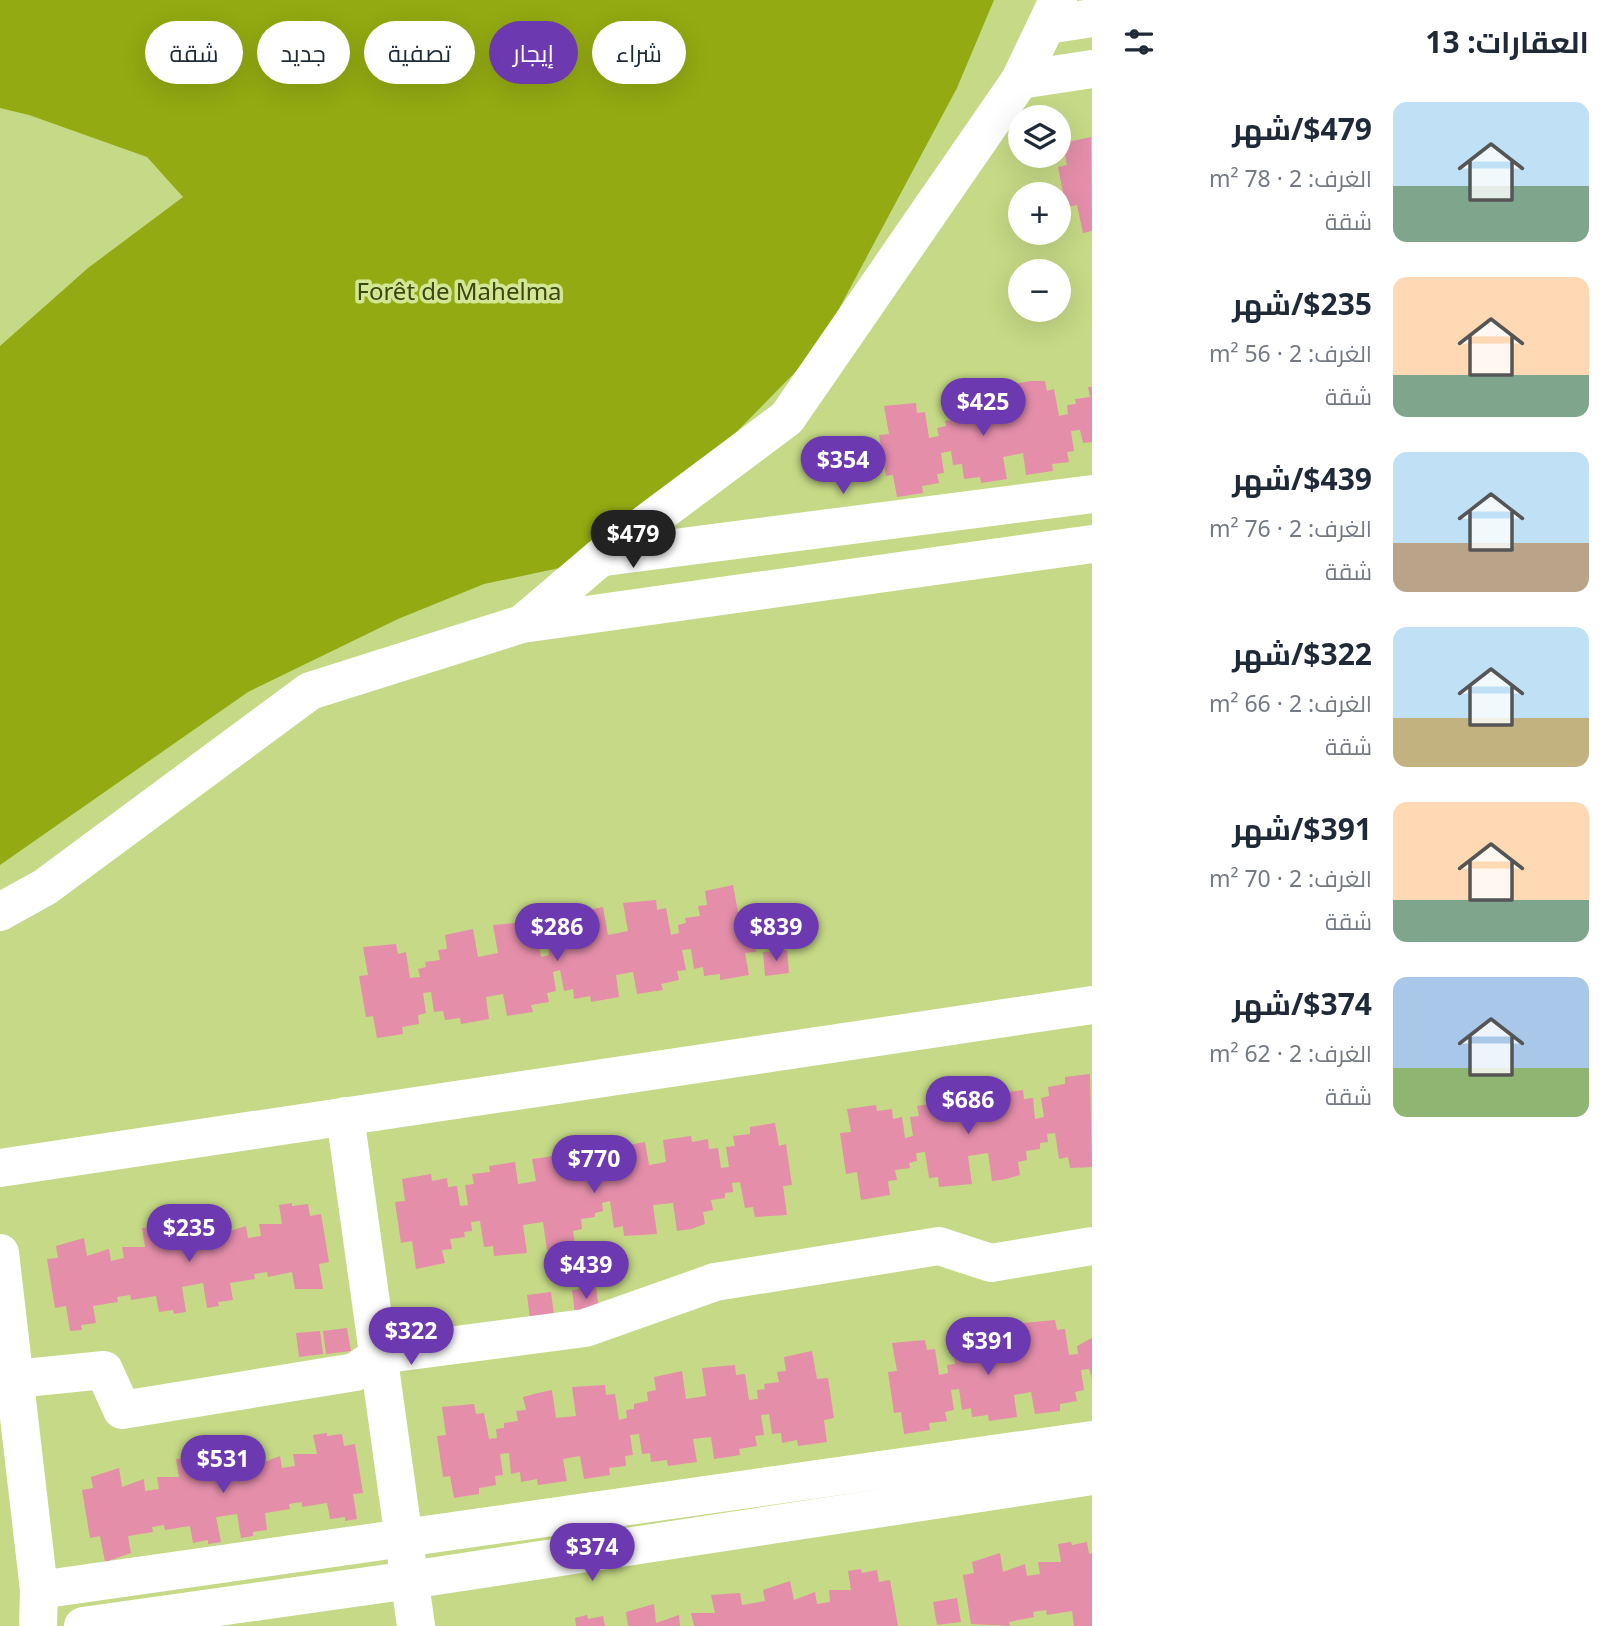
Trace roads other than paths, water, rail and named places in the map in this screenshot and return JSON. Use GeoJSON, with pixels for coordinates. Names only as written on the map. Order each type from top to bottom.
{"type":"FeatureCollection","features":[{"type":"Feature","properties":{"kind":"street"},"geometry":{"type":"LineString","coordinates":[[522,624],[601,557],[787,418],[1020,80],[1053,12],[1092,18]]}},
{"type":"Feature","properties":{"kind":"street"},"geometry":{"type":"LineString","coordinates":[[1020,80],[1092,69]]}},
{"type":"Feature","properties":{"kind":"street"},"geometry":{"type":"LineString","coordinates":[[601,557],[1092,494]]}},
{"type":"Feature","properties":{"kind":"street"},"geometry":{"type":"LineString","coordinates":[[0,912],[45,887],[310,691],[522,624],[1092,544]]}},
{"type":"Feature","properties":{"kind":"street"},"geometry":{"type":"LineString","coordinates":[[0,1168],[1092,1005]]}},
{"type":"Feature","properties":{"kind":"street"},"geometry":{"type":"LineString","coordinates":[[345,1116],[416,1626]]}},
{"type":"Feature","properties":{"kind":"street"},"geometry":{"type":"LineString","coordinates":[[15,1379],[104,1370],[122,1410],[355,1372],[379,1355],[585,1328],[715,1282],[939,1246],[991,1263],[1092,1246]]}},
{"type":"Feature","properties":{"kind":"street"},"geometry":{"type":"LineString","coordinates":[[0,1253],[38,1608],[405,1537],[1092,1440]]}},
{"type":"Feature","properties":{"kind":"street"},"geometry":{"type":"LineString","coordinates":[[83,1626],[410,1580],[1092,1476]]}},
{"type":"Feature","properties":{"kind":"park label","name":"Forêt de Mahelma"},"geometry":{"type":"Point","coordinates":[459,292]}}]}
